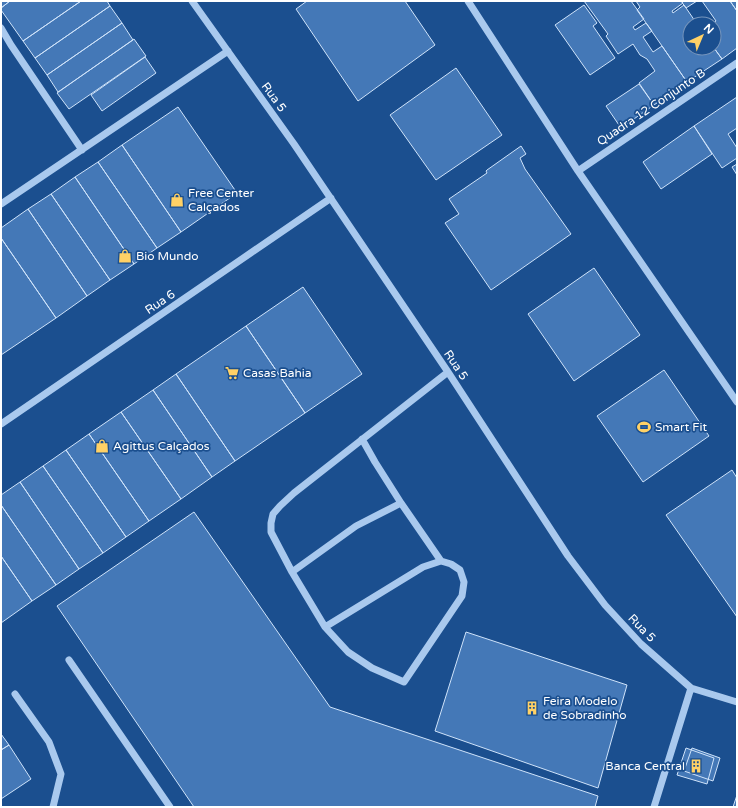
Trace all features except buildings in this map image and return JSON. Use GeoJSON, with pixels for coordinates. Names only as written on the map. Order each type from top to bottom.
{"type":"FeatureCollection","features":[{"type":"Feature","properties":{"kind":"street","name":"Rua 5"},"geometry":{"type":"LineString","coordinates":[[192,1],[294,144],[448,372],[568,556],[600,599],[642,644],[690,688],[737,702]]}},
{"type":"Feature","properties":{"kind":"street"},"geometry":{"type":"LineString","coordinates":[[468,1],[578,171],[737,402]]}},
{"type":"Feature","properties":{"kind":"street"},"geometry":{"type":"LineString","coordinates":[[1,28],[82,150]]}},
{"type":"Feature","properties":{"kind":"street"},"geometry":{"type":"LineString","coordinates":[[1,204],[228,51]]}},
{"type":"Feature","properties":{"kind":"street","name":"Quadra 12 Conjunto B"},"geometry":{"type":"LineString","coordinates":[[578,171],[737,63]]}},
{"type":"Feature","properties":{"kind":"street","name":"Rua 6"},"geometry":{"type":"LineString","coordinates":[[1,424],[330,198]]}},
{"type":"Feature","properties":{"kind":"street"},"geometry":{"type":"LineString","coordinates":[[325,627],[423,567],[441,561],[451,564],[460,570],[464,582],[462,596],[404,682],[372,668],[348,652],[325,627],[292,572],[271,532],[273,514],[294,493],[448,372]]}},
{"type":"Feature","properties":{"kind":"street"},"geometry":{"type":"LineString","coordinates":[[362,439],[401,503],[441,561]]}},
{"type":"Feature","properties":{"kind":"street"},"geometry":{"type":"LineString","coordinates":[[292,572],[356,526],[401,503]]}},
{"type":"Feature","properties":{"kind":"street"},"geometry":{"type":"LineString","coordinates":[[69,660],[170,807]]}},
{"type":"Feature","properties":{"kind":"street"},"geometry":{"type":"LineString","coordinates":[[654,807],[690,688]]}},
{"type":"Feature","properties":{"kind":"street"},"geometry":{"type":"LineString","coordinates":[[15,694],[49,742],[61,774],[53,807]]}},
{"type":"Feature","properties":{"kind":"place","name":"Free Center Calçados"},"geometry":{"type":"Point","coordinates":[177,200]}},
{"type":"Feature","properties":{"kind":"place","name":"Bio Mundo"},"geometry":{"type":"Point","coordinates":[125,256]}},
{"type":"Feature","properties":{"kind":"place","name":"Casas Bahia"},"geometry":{"type":"Point","coordinates":[232,373]}},
{"type":"Feature","properties":{"kind":"place","name":"Smart Fit"},"geometry":{"type":"Point","coordinates":[644,427]}},
{"type":"Feature","properties":{"kind":"place","name":"Agittus Calçados"},"geometry":{"type":"Point","coordinates":[102,446]}},
{"type":"Feature","properties":{"kind":"place","name":"Feira Modelo de Sobradinho"},"geometry":{"type":"Point","coordinates":[532,708]}},
{"type":"Feature","properties":{"kind":"place","name":"Banca Central"},"geometry":{"type":"Point","coordinates":[696,766]}}]}
